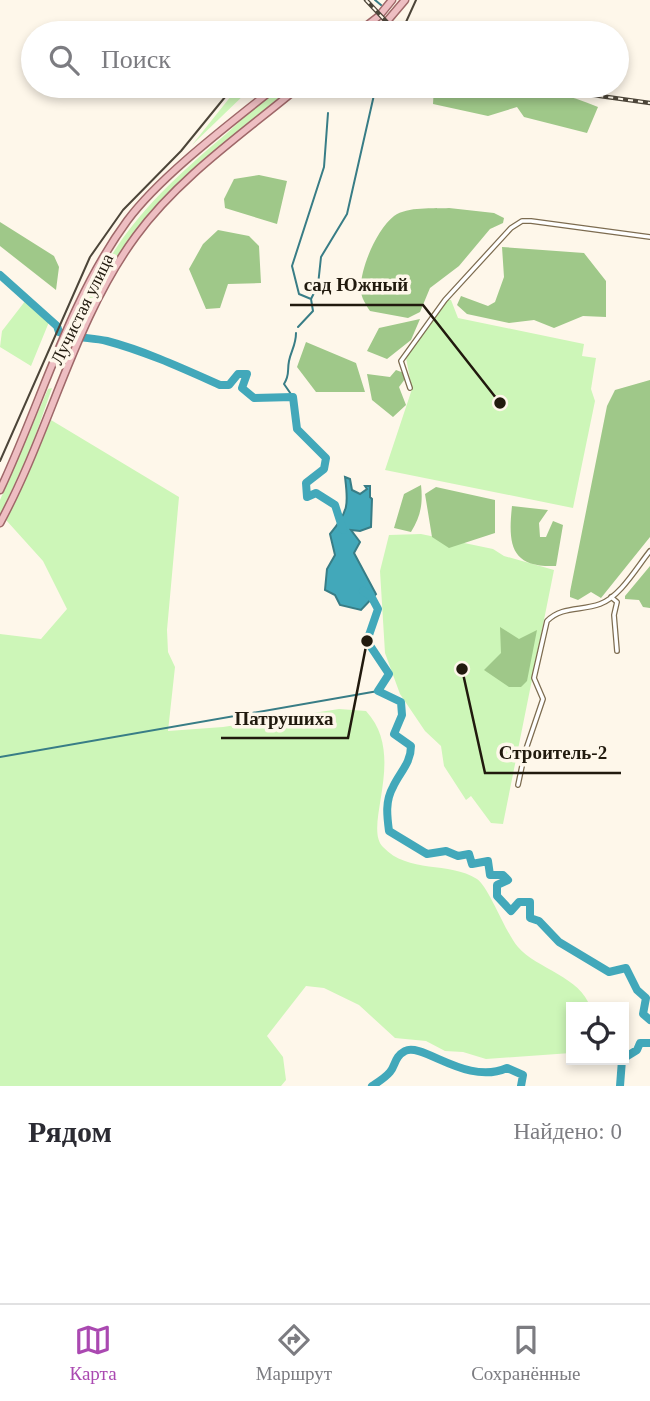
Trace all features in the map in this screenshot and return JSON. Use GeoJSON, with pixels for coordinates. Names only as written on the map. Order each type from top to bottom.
{"type":"FeatureCollection","features":[{"type":"Feature","properties":{"kind":"main road"},"geometry":{"type":"LineString","coordinates":[[373,21],[392,0]]}},
{"type":"Feature","properties":{"kind":"main road"},"geometry":{"type":"LineString","coordinates":[[387,21],[405,0]]}},
{"type":"Feature","properties":{"kind":"main road","name":"Лучистая улица"},"geometry":{"type":"LineString","coordinates":[[0,490],[96,271],[134,212],[157,188],[263,98]]}},
{"type":"Feature","properties":{"kind":"main road"},"geometry":{"type":"LineString","coordinates":[[266,114],[279,98]]}},
{"type":"Feature","properties":{"kind":"main road","name":"Лучистая улица"},"geometry":{"type":"LineString","coordinates":[[0,523],[87,324],[114,269],[145,225],[173,194],[285,98]]}},
{"type":"Feature","properties":{"kind":"street"},"geometry":{"type":"LineString","coordinates":[[410,388],[401,361],[445,300],[511,228],[522,221],[650,237]]}},
{"type":"Feature","properties":{"kind":"street"},"geometry":{"type":"LineString","coordinates":[[518,785],[525,752],[534,733],[543,699],[534,678],[547,621],[561,611],[601,604],[611,597],[650,551]]}},
{"type":"Feature","properties":{"kind":"street"},"geometry":{"type":"LineString","coordinates":[[611,597],[617,602],[614,615],[617,651]]}},
{"type":"Feature","properties":{"kind":"green space"},"geometry":{"type":"Polygon","coordinates":[[[229,98],[241,98],[192,145],[229,98]]]}},
{"type":"Feature","properties":{"kind":"green space"},"geometry":{"type":"Polygon","coordinates":[[[267,98],[278,98],[151,213],[118,255],[80,327],[77,326],[105,267],[138,219],[178,177],[267,98]]]}},
{"type":"Feature","properties":{"kind":"green space"},"geometry":{"type":"Polygon","coordinates":[[[433,98],[575,98],[598,107],[587,133],[524,117],[517,107],[488,116],[433,104],[433,98]]]}},
{"type":"Feature","properties":{"kind":"green space"},"geometry":{"type":"Polygon","coordinates":[[[259,175],[287,181],[277,224],[225,208],[224,199],[234,179],[259,175]]]}},
{"type":"Feature","properties":{"kind":"green space"},"geometry":{"type":"Polygon","coordinates":[[[449,208],[494,213],[504,218],[503,223],[490,229],[459,266],[430,288],[420,312],[408,318],[370,311],[361,293],[361,282],[366,261],[381,230],[394,216],[406,211],[449,208]]]}},
{"type":"Feature","properties":{"kind":"green space"},"geometry":{"type":"Polygon","coordinates":[[[0,222],[54,256],[59,267],[56,290],[0,246],[0,222]]]}},
{"type":"Feature","properties":{"kind":"green space"},"geometry":{"type":"Polygon","coordinates":[[[218,230],[249,236],[259,246],[261,283],[228,284],[220,308],[206,309],[189,269],[203,244],[218,230]]]}},
{"type":"Feature","properties":{"kind":"green space"},"geometry":{"type":"Polygon","coordinates":[[[502,247],[584,253],[606,281],[606,317],[583,316],[554,328],[534,320],[509,323],[467,314],[457,305],[461,296],[488,306],[495,302],[504,277],[502,247]]]}},
{"type":"Feature","properties":{"kind":"green space"},"geometry":{"type":"Polygon","coordinates":[[[26,300],[49,322],[31,366],[0,347],[2,331],[26,300]]]}},
{"type":"Feature","properties":{"kind":"green space"},"geometry":{"type":"Polygon","coordinates":[[[448,300],[451,300],[458,318],[584,344],[582,356],[596,358],[591,389],[595,401],[573,508],[385,470],[412,389],[406,358],[448,300]]]}},
{"type":"Feature","properties":{"kind":"green space"},"geometry":{"type":"Polygon","coordinates":[[[420,319],[411,340],[387,359],[367,351],[379,328],[420,319]]]}},
{"type":"Feature","properties":{"kind":"green space"},"geometry":{"type":"Polygon","coordinates":[[[306,342],[356,363],[365,392],[316,392],[297,367],[306,342]]]}},
{"type":"Feature","properties":{"kind":"green space"},"geometry":{"type":"Polygon","coordinates":[[[396,370],[404,373],[405,379],[399,387],[406,405],[393,417],[372,400],[367,374],[390,377],[396,370]]]}},
{"type":"Feature","properties":{"kind":"green space"},"geometry":{"type":"Polygon","coordinates":[[[650,380],[650,537],[601,598],[591,592],[578,600],[570,597],[570,592],[607,406],[615,390],[650,380]]]}},
{"type":"Feature","properties":{"kind":"green space"},"geometry":{"type":"Polygon","coordinates":[[[52,388],[31,448],[0,516],[0,500],[48,389],[52,388]]]}},
{"type":"Feature","properties":{"kind":"green space"},"geometry":{"type":"Polygon","coordinates":[[[51,420],[179,497],[167,630],[168,652],[175,667],[168,731],[223,727],[339,709],[366,711],[378,729],[383,748],[384,768],[377,823],[378,837],[383,847],[404,861],[454,870],[477,879],[487,891],[518,947],[578,988],[588,1002],[566,1002],[566,1053],[486,1059],[463,1052],[445,1051],[426,1041],[395,1038],[359,1005],[324,988],[306,986],[267,1036],[283,1057],[286,1080],[281,1086],[0,1086],[0,634],[41,639],[67,609],[43,561],[6,520],[51,420]]]}},
{"type":"Feature","properties":{"kind":"green space"},"geometry":{"type":"Polygon","coordinates":[[[421,485],[421,509],[411,532],[394,528],[404,494],[421,485]]]}},
{"type":"Feature","properties":{"kind":"green space"},"geometry":{"type":"Polygon","coordinates":[[[436,487],[495,500],[495,533],[449,548],[432,537],[425,494],[436,487]]]}},
{"type":"Feature","properties":{"kind":"green space"},"geometry":{"type":"Polygon","coordinates":[[[512,506],[548,510],[539,523],[540,537],[546,537],[553,521],[563,525],[556,566],[529,563],[515,551],[511,532],[512,506]]]}},
{"type":"Feature","properties":{"kind":"green space"},"geometry":{"type":"Polygon","coordinates":[[[421,534],[493,549],[504,556],[554,570],[503,824],[491,823],[471,796],[466,800],[444,766],[441,746],[425,731],[400,694],[385,653],[380,571],[389,535],[421,534]]]}},
{"type":"Feature","properties":{"kind":"green space"},"geometry":{"type":"Polygon","coordinates":[[[650,566],[650,608],[643,607],[639,600],[625,599],[625,596],[650,566]]]}},
{"type":"Feature","properties":{"kind":"green space"},"geometry":{"type":"Polygon","coordinates":[[[500,627],[519,639],[537,630],[527,681],[521,687],[509,687],[484,670],[501,653],[500,627]]]}},
{"type":"Feature","properties":{"kind":"water"},"geometry":{"type":"Polygon","coordinates":[[[345,477],[350,479],[352,490],[360,494],[367,489],[365,486],[370,486],[372,499],[371,527],[360,531],[351,530],[360,542],[354,553],[376,594],[361,610],[340,605],[335,595],[325,590],[327,569],[335,555],[330,534],[346,506],[345,477]]]}},
{"type":"Feature","properties":{"kind":"waterway"},"geometry":{"type":"LineString","coordinates":[[375,0],[381,5]]}},
{"type":"Feature","properties":{"kind":"waterway"},"geometry":{"type":"LineString","coordinates":[[311,299],[318,285],[321,257],[347,214],[373,98]]}},
{"type":"Feature","properties":{"kind":"waterway"},"geometry":{"type":"LineString","coordinates":[[298,327],[313,311],[311,299],[299,294],[292,266],[324,167],[328,113]]}},
{"type":"Feature","properties":{"kind":"waterway"},"geometry":{"type":"LineString","coordinates":[[0,275],[57,326],[59,332],[121,345],[220,385],[229,385],[238,374],[247,374],[242,388],[254,398],[293,397],[297,429],[326,458],[324,469],[306,483],[307,497],[316,493],[335,505],[343,530]]}},
{"type":"Feature","properties":{"kind":"waterway"},"geometry":{"type":"LineString","coordinates":[[293,397],[284,384],[296,333]]}},
{"type":"Feature","properties":{"kind":"waterway"},"geometry":{"type":"LineString","coordinates":[[363,591],[371,596],[378,609],[367,641],[389,674],[378,691],[401,702],[402,715],[394,734],[411,746],[407,762],[390,792],[387,814],[389,831],[427,854],[446,851],[458,856],[469,854],[472,864],[488,861],[490,875],[503,875],[508,880],[497,885],[497,896],[511,911],[519,902],[530,902],[530,918],[539,921],[559,942],[609,972],[626,968],[637,990],[646,998],[643,1014],[650,1020]]}},
{"type":"Feature","properties":{"kind":"waterway"},"geometry":{"type":"LineString","coordinates":[[0,757],[378,691]]}},
{"type":"Feature","properties":{"kind":"waterway"},"geometry":{"type":"LineString","coordinates":[[629,1055],[637,1050],[640,1043],[650,1043]]}},
{"type":"Feature","properties":{"kind":"waterway"},"geometry":{"type":"LineString","coordinates":[[372,1086],[390,1072],[401,1053],[413,1050],[476,1072],[507,1068],[523,1075],[521,1086]]}},
{"type":"Feature","properties":{"kind":"waterway"},"geometry":{"type":"LineString","coordinates":[[620,1086],[622,1065]]}},
{"type":"Feature","properties":{"kind":"tram line"},"geometry":{"type":"LineString","coordinates":[[406,21],[416,0]]}},
{"type":"Feature","properties":{"kind":"tram line"},"geometry":{"type":"LineString","coordinates":[[0,461],[90,257],[123,210],[181,151],[224,98]]}},
{"type":"Feature","properties":{"kind":"railway"},"geometry":{"type":"LineString","coordinates":[[366,0],[386,21]]}},
{"type":"Feature","properties":{"kind":"railway"},"geometry":{"type":"LineString","coordinates":[[614,98],[650,103]]}},
{"type":"Feature","properties":{"kind":"place","name":"сад Южный"},"geometry":{"type":"Point","coordinates":[500,403]}},
{"type":"Feature","properties":{"kind":"place","name":"Патрушиха"},"geometry":{"type":"Point","coordinates":[367,641]}},
{"type":"Feature","properties":{"kind":"place","name":"Строитель-2"},"geometry":{"type":"Point","coordinates":[462,669]}}]}
